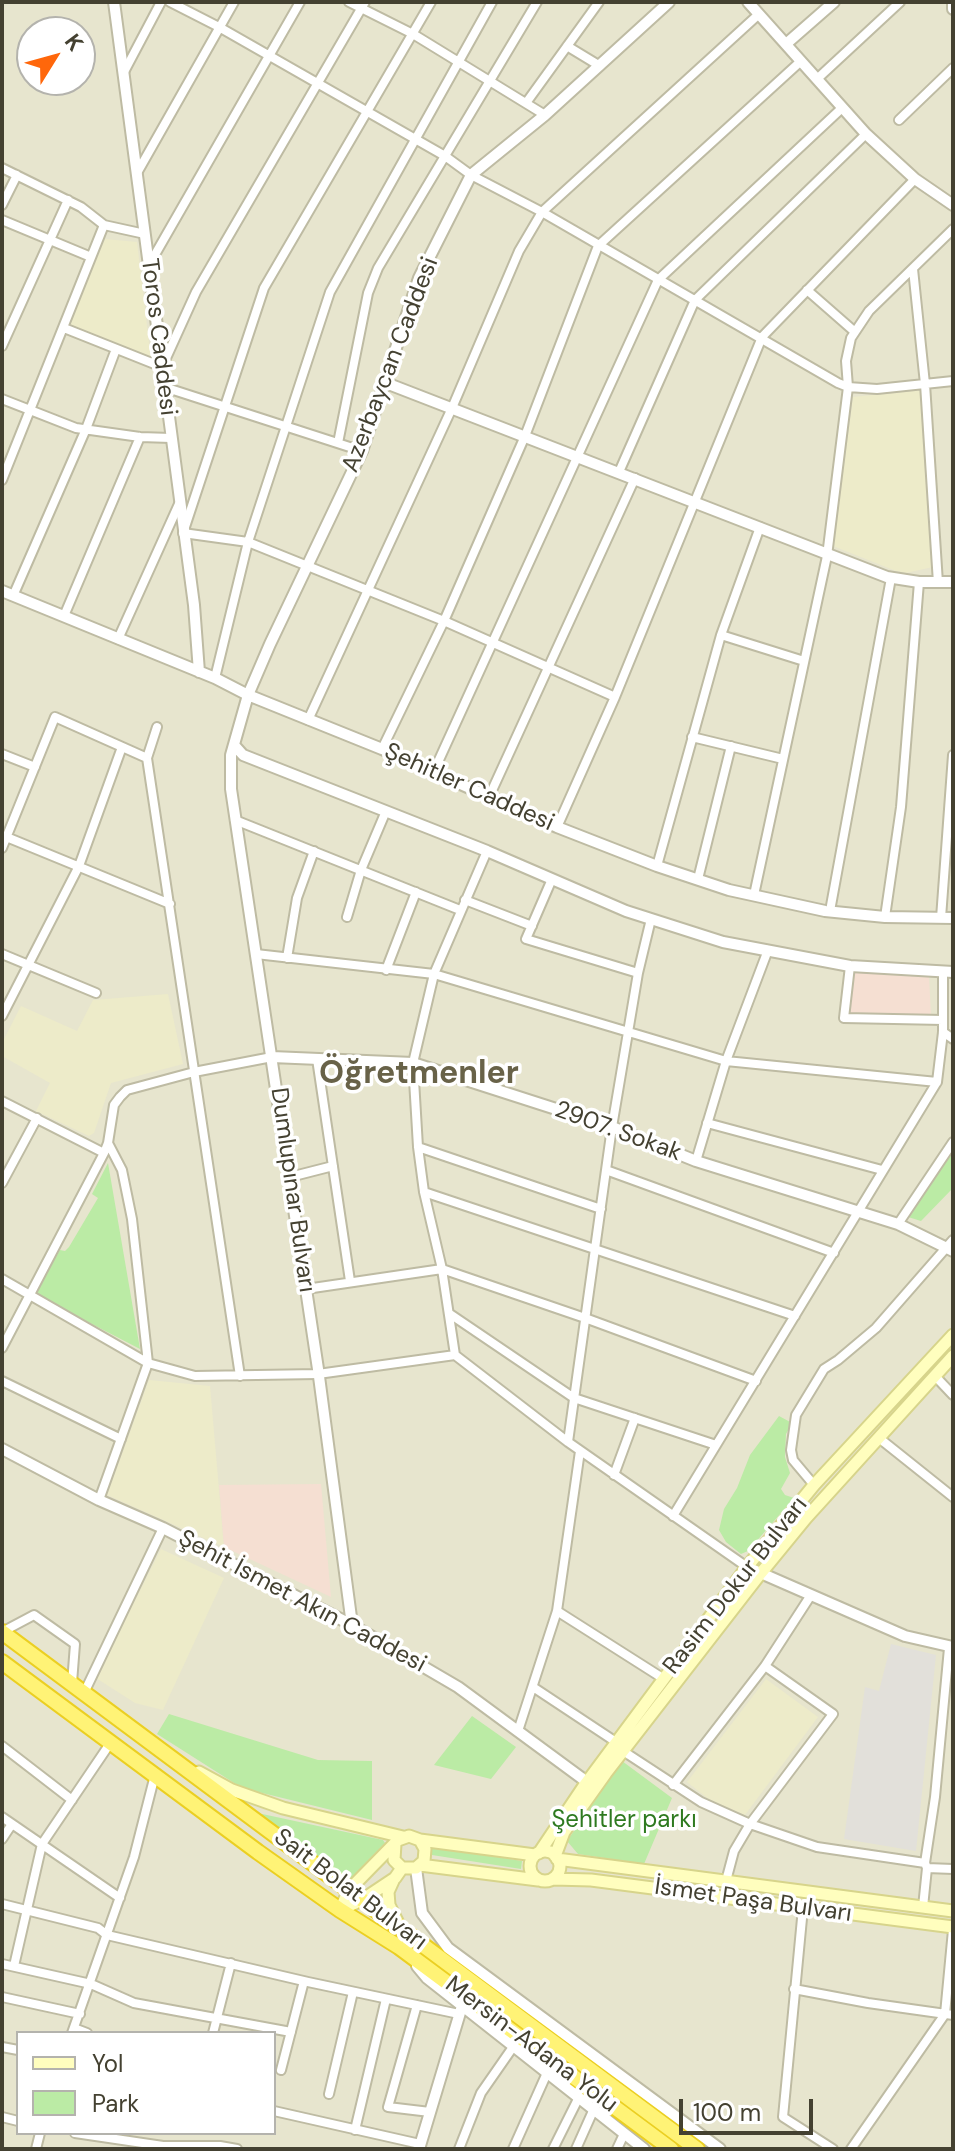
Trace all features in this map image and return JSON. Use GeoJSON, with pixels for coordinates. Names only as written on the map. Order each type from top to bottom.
{"type":"FeatureCollection","features":[{"type":"Feature","properties":{"kind":"highway","name":"Sait Bolat Bulvarı"},"geometry":{"type":"LineString","coordinates":[[2,1632],[697,2149]]}},
{"type":"Feature","properties":{"kind":"highway","name":"Mersin-Adana Yolu"},"geometry":{"type":"LineString","coordinates":[[3,1665],[340,1910],[399,1947],[671,2149]]}},
{"type":"Feature","properties":{"kind":"main road","name":"Rasim Dokur Bulvarı"},"geometry":{"type":"LineString","coordinates":[[537,1854],[587,1782],[620,1747],[664,1679],[747,1567],[814,1485],[953,1335]]}},
{"type":"Feature","properties":{"kind":"main road"},"geometry":{"type":"LineString","coordinates":[[340,1910],[362,1900],[399,1873],[418,1867],[553,1879],[559,1871],[556,1858],[564,1832],[620,1747],[806,1518],[953,1356]]}},
{"type":"Feature","properties":{"kind":"main road"},"geometry":{"type":"LineString","coordinates":[[167,1754],[232,1790],[283,1808],[399,1840],[537,1854],[548,1852],[556,1858]]}},
{"type":"Feature","properties":{"kind":"main road"},"geometry":{"type":"LineString","coordinates":[[399,1840],[392,1855],[399,1873]]}},
{"type":"Feature","properties":{"kind":"main road"},"geometry":{"type":"LineString","coordinates":[[340,1910],[349,1890],[399,1840]]}},
{"type":"Feature","properties":{"kind":"main road"},"geometry":{"type":"LineString","coordinates":[[418,1867],[426,1855],[420,1840]]}},
{"type":"Feature","properties":{"kind":"main road"},"geometry":{"type":"LineString","coordinates":[[537,1854],[530,1868],[538,1880]]}},
{"type":"Feature","properties":{"kind":"main road","name":"İsmet Paşa Bulvarı"},"geometry":{"type":"LineString","coordinates":[[556,1858],[953,1911]]}},
{"type":"Feature","properties":{"kind":"main road"},"geometry":{"type":"LineString","coordinates":[[399,1873],[388,1892],[389,1905],[401,1928]]}},
{"type":"Feature","properties":{"kind":"main road","name":"İsmet Paşa Bulvarı"},"geometry":{"type":"LineString","coordinates":[[553,1879],[605,1882],[953,1928]]}},
{"type":"Feature","properties":{"kind":"street","name":"Toros Caddesi"},"geometry":{"type":"LineString","coordinates":[[114,2],[194,605],[199,672]]}},
{"type":"Feature","properties":{"kind":"street"},"geometry":{"type":"LineString","coordinates":[[123,73],[161,2]]}},
{"type":"Feature","properties":{"kind":"street"},"geometry":{"type":"LineString","coordinates":[[170,2],[219,27],[445,156],[471,175],[542,212],[848,387],[877,389],[953,381]]}},
{"type":"Feature","properties":{"kind":"street"},"geometry":{"type":"LineString","coordinates":[[137,173],[234,2]]}},
{"type":"Feature","properties":{"kind":"street"},"geometry":{"type":"LineString","coordinates":[[149,265],[300,2]]}},
{"type":"Feature","properties":{"kind":"street"},"geometry":{"type":"LineString","coordinates":[[349,2],[364,5],[545,115]]}},
{"type":"Feature","properties":{"kind":"street"},"geometry":{"type":"LineString","coordinates":[[431,2],[264,288],[183,533],[248,542],[444,621],[615,697]]}},
{"type":"Feature","properties":{"kind":"street"},"geometry":{"type":"LineString","coordinates":[[215,678],[248,542],[330,292],[492,2]]}},
{"type":"Feature","properties":{"kind":"street"},"geometry":{"type":"LineString","coordinates":[[338,443],[368,293],[378,268],[537,2]]}},
{"type":"Feature","properties":{"kind":"street"},"geometry":{"type":"LineString","coordinates":[[526,103],[599,2]]}},
{"type":"Feature","properties":{"kind":"street","name":"Azerbaycan Caddesi"},"geometry":{"type":"LineString","coordinates":[[232,750],[248,695],[362,451],[419,278],[471,175],[545,115],[669,2]]}},
{"type":"Feature","properties":{"kind":"street"},"geometry":{"type":"LineString","coordinates":[[748,2],[866,134],[915,179],[953,205]]}},
{"type":"Feature","properties":{"kind":"street"},"geometry":{"type":"LineString","coordinates":[[786,44],[834,2]]}},
{"type":"Feature","properties":{"kind":"street"},"geometry":{"type":"LineString","coordinates":[[817,79],[900,2]]}},
{"type":"Feature","properties":{"kind":"street"},"geometry":{"type":"LineString","coordinates":[[953,2],[953,9]]}},
{"type":"Feature","properties":{"kind":"street"},"geometry":{"type":"LineString","coordinates":[[64,328],[162,367],[196,292],[364,5]]}},
{"type":"Feature","properties":{"kind":"street"},"geometry":{"type":"LineString","coordinates":[[308,720],[452,408],[519,251],[542,212],[759,14]]}},
{"type":"Feature","properties":{"kind":"street"},"geometry":{"type":"LineString","coordinates":[[567,46],[600,66]]}},
{"type":"Feature","properties":{"kind":"street"},"geometry":{"type":"LineString","coordinates":[[382,749],[444,621],[525,436],[598,246],[801,61]]}},
{"type":"Feature","properties":{"kind":"street"},"geometry":{"type":"LineString","coordinates":[[899,120],[953,68]]}},
{"type":"Feature","properties":{"kind":"street"},"geometry":{"type":"LineString","coordinates":[[433,773],[658,280],[842,108]]}},
{"type":"Feature","properties":{"kind":"street"},"geometry":{"type":"LineString","coordinates":[[619,472],[695,300],[866,134]]}},
{"type":"Feature","properties":{"kind":"street"},"geometry":{"type":"LineString","coordinates":[[2,168],[81,207],[104,225],[145,234]]}},
{"type":"Feature","properties":{"kind":"street"},"geometry":{"type":"LineString","coordinates":[[2,205],[17,175]]}},
{"type":"Feature","properties":{"kind":"street"},"geometry":{"type":"LineString","coordinates":[[557,827],[615,697],[762,337],[915,179]]}},
{"type":"Feature","properties":{"kind":"street"},"geometry":{"type":"LineString","coordinates":[[2,346],[68,200]]}},
{"type":"Feature","properties":{"kind":"street"},"geometry":{"type":"LineString","coordinates":[[2,220],[91,257]]}},
{"type":"Feature","properties":{"kind":"street"},"geometry":{"type":"LineString","coordinates":[[2,480],[104,225]]}},
{"type":"Feature","properties":{"kind":"street"},"geometry":{"type":"LineString","coordinates":[[754,895],[827,556],[848,387],[846,361],[851,338],[869,311],[953,229]]}},
{"type":"Feature","properties":{"kind":"street"},"geometry":{"type":"LineString","coordinates":[[913,269],[925,384],[938,583]]}},
{"type":"Feature","properties":{"kind":"street"},"geometry":{"type":"LineString","coordinates":[[807,290],[855,332]]}},
{"type":"Feature","properties":{"kind":"street"},"geometry":{"type":"LineString","coordinates":[[13,596],[86,429],[116,349]]}},
{"type":"Feature","properties":{"kind":"street"},"geometry":{"type":"LineString","coordinates":[[386,383],[694,501],[827,556],[891,578],[953,582]]}},
{"type":"Feature","properties":{"kind":"street"},"geometry":{"type":"LineString","coordinates":[[164,387],[362,451]]}},
{"type":"Feature","properties":{"kind":"street"},"geometry":{"type":"LineString","coordinates":[[2,399],[86,429],[171,438]]}},
{"type":"Feature","properties":{"kind":"street"},"geometry":{"type":"LineString","coordinates":[[64,616],[140,437]]}},
{"type":"Feature","properties":{"kind":"street"},"geometry":{"type":"LineString","coordinates":[[489,797],[635,478]]}},
{"type":"Feature","properties":{"kind":"street"},"geometry":{"type":"LineString","coordinates":[[118,639],[179,504]]}},
{"type":"Feature","properties":{"kind":"street"},"geometry":{"type":"LineString","coordinates":[[657,866],[721,635],[760,527]]}},
{"type":"Feature","properties":{"kind":"street"},"geometry":{"type":"LineString","coordinates":[[830,911],[891,578]]}},
{"type":"Feature","properties":{"kind":"street"},"geometry":{"type":"LineString","coordinates":[[885,917],[901,807],[919,582]]}},
{"type":"Feature","properties":{"kind":"street","name":"Şehitler Caddesi"},"geometry":{"type":"LineString","coordinates":[[2,591],[382,749],[557,827],[657,866],[754,895],[830,911],[885,917],[953,918]]}},
{"type":"Feature","properties":{"kind":"street"},"geometry":{"type":"LineString","coordinates":[[721,635],[804,661]]}},
{"type":"Feature","properties":{"kind":"street"},"geometry":{"type":"LineString","coordinates":[[2,848],[4,836],[55,717],[147,758]]}},
{"type":"Feature","properties":{"kind":"street"},"geometry":{"type":"LineString","coordinates":[[157,727],[147,758],[240,1376]]}},
{"type":"Feature","properties":{"kind":"street"},"geometry":{"type":"LineString","coordinates":[[692,737],[783,759]]}},
{"type":"Feature","properties":{"kind":"street"},"geometry":{"type":"LineString","coordinates":[[698,879],[731,746]]}},
{"type":"Feature","properties":{"kind":"street"},"geometry":{"type":"LineString","coordinates":[[2,1016],[79,866],[122,747]]}},
{"type":"Feature","properties":{"kind":"street"},"geometry":{"type":"LineString","coordinates":[[232,750],[651,919],[723,942],[850,966],[948,972],[937,1082],[673,1516]]}},
{"type":"Feature","properties":{"kind":"street","name":"Dumlupınar Bulvarı"},"geometry":{"type":"LineString","coordinates":[[232,750],[231,789],[235,820],[290,1177],[352,1625]]}},
{"type":"Feature","properties":{"kind":"street"},"geometry":{"type":"LineString","coordinates":[[2,754],[35,767]]}},
{"type":"Feature","properties":{"kind":"street"},"geometry":{"type":"LineString","coordinates":[[941,918],[953,755]]}},
{"type":"Feature","properties":{"kind":"street"},"geometry":{"type":"LineString","coordinates":[[347,917],[361,870],[386,811]]}},
{"type":"Feature","properties":{"kind":"street"},"geometry":{"type":"LineString","coordinates":[[235,820],[460,910]]}},
{"type":"Feature","properties":{"kind":"street"},"geometry":{"type":"LineString","coordinates":[[4,836],[170,904]]}},
{"type":"Feature","properties":{"kind":"street"},"geometry":{"type":"LineString","coordinates":[[287,958],[297,898],[314,851]]}},
{"type":"Feature","properties":{"kind":"street"},"geometry":{"type":"LineString","coordinates":[[487,851],[434,974],[413,1063],[424,1192],[442,1269],[455,1355],[580,1451],[747,1567],[905,1636],[951,1647],[923,1907]]}},
{"type":"Feature","properties":{"kind":"street"},"geometry":{"type":"LineString","coordinates":[[552,879],[526,939],[638,973]]}},
{"type":"Feature","properties":{"kind":"street"},"geometry":{"type":"LineString","coordinates":[[386,970],[416,892]]}},
{"type":"Feature","properties":{"kind":"street"},"geometry":{"type":"LineString","coordinates":[[465,900],[532,926]]}},
{"type":"Feature","properties":{"kind":"street"},"geometry":{"type":"LineString","coordinates":[[568,1442],[612,1127],[638,973],[651,919]]}},
{"type":"Feature","properties":{"kind":"street"},"geometry":{"type":"LineString","coordinates":[[696,1161],[726,1061],[768,950]]}},
{"type":"Feature","properties":{"kind":"street"},"geometry":{"type":"LineString","coordinates":[[2,954],[96,993]]}},
{"type":"Feature","properties":{"kind":"street"},"geometry":{"type":"LineString","coordinates":[[256,954],[434,974],[726,1061],[937,1082]]}},
{"type":"Feature","properties":{"kind":"street"},"geometry":{"type":"LineString","coordinates":[[850,966],[844,1018],[943,1020]]}},
{"type":"Feature","properties":{"kind":"street"},"geometry":{"type":"LineString","coordinates":[[943,1032],[953,1039]]}},
{"type":"Feature","properties":{"kind":"street"},"geometry":{"type":"LineString","coordinates":[[2,1348],[104,1153],[114,1105],[127,1090],[194,1072],[272,1057]]}},
{"type":"Feature","properties":{"kind":"street","name":"2907. Sokak"},"geometry":{"type":"LineString","coordinates":[[272,1057],[413,1063],[612,1127],[696,1161],[898,1224],[951,1246]]}},
{"type":"Feature","properties":{"kind":"street"},"geometry":{"type":"LineString","coordinates":[[317,1059],[350,1281]]}},
{"type":"Feature","properties":{"kind":"street"},"geometry":{"type":"LineString","coordinates":[[2,1101],[104,1153]]}},
{"type":"Feature","properties":{"kind":"street"},"geometry":{"type":"LineString","coordinates":[[2,1183],[37,1118]]}},
{"type":"Feature","properties":{"kind":"street"},"geometry":{"type":"LineString","coordinates":[[707,1123],[882,1170]]}},
{"type":"Feature","properties":{"kind":"street"},"geometry":{"type":"LineString","coordinates":[[898,1224],[953,1142]]}},
{"type":"Feature","properties":{"kind":"street"},"geometry":{"type":"LineString","coordinates":[[99,1500],[148,1363],[132,1219],[122,1170],[108,1143]]}},
{"type":"Feature","properties":{"kind":"street"},"geometry":{"type":"LineString","coordinates":[[418,1147],[601,1209]]}},
{"type":"Feature","properties":{"kind":"street"},"geometry":{"type":"LineString","coordinates":[[290,1177],[333,1166]]}},
{"type":"Feature","properties":{"kind":"street"},"geometry":{"type":"LineString","coordinates":[[606,1170],[834,1253]]}},
{"type":"Feature","properties":{"kind":"street"},"geometry":{"type":"LineString","coordinates":[[424,1192],[795,1316]]}},
{"type":"Feature","properties":{"kind":"street"},"geometry":{"type":"LineString","coordinates":[[814,1485],[793,1460],[791,1450],[796,1415],[824,1369],[876,1328],[951,1246]]}},
{"type":"Feature","properties":{"kind":"street"},"geometry":{"type":"LineString","coordinates":[[306,1289],[442,1269],[756,1381]]}},
{"type":"Feature","properties":{"kind":"street"},"geometry":{"type":"LineString","coordinates":[[2,1279],[148,1363],[195,1376],[318,1374],[455,1355]]}},
{"type":"Feature","properties":{"kind":"street"},"geometry":{"type":"LineString","coordinates":[[450,1314],[574,1398],[716,1445]]}},
{"type":"Feature","properties":{"kind":"street"},"geometry":{"type":"LineString","coordinates":[[935,1376],[953,1395]]}},
{"type":"Feature","properties":{"kind":"street"},"geometry":{"type":"LineString","coordinates":[[2,1381],[121,1439]]}},
{"type":"Feature","properties":{"kind":"street"},"geometry":{"type":"LineString","coordinates":[[614,1475],[635,1418]]}},
{"type":"Feature","properties":{"kind":"street"},"geometry":{"type":"LineString","coordinates":[[879,1438],[953,1497]]}},
{"type":"Feature","properties":{"kind":"street","name":"Şehit İsmet Akın Caddesi"},"geometry":{"type":"LineString","coordinates":[[2,1449],[352,1625],[458,1687],[587,1782]]}},
{"type":"Feature","properties":{"kind":"street"},"geometry":{"type":"LineString","coordinates":[[518,1731],[557,1611],[580,1451]]}},
{"type":"Feature","properties":{"kind":"street"},"geometry":{"type":"LineString","coordinates":[[78,1688],[163,1528]]}},
{"type":"Feature","properties":{"kind":"street"},"geometry":{"type":"LineString","coordinates":[[673,1785],[765,1666],[811,1595]]}},
{"type":"Feature","properties":{"kind":"street"},"geometry":{"type":"LineString","coordinates":[[557,1611],[664,1679]]}},
{"type":"Feature","properties":{"kind":"street"},"geometry":{"type":"LineString","coordinates":[[2,1632],[34,1615],[75,1644],[78,1688]]}},
{"type":"Feature","properties":{"kind":"street"},"geometry":{"type":"LineString","coordinates":[[726,1881],[734,1851],[750,1824],[833,1714],[765,1666]]}},
{"type":"Feature","properties":{"kind":"street"},"geometry":{"type":"LineString","coordinates":[[533,1687],[673,1785],[701,1802],[750,1824],[817,1847],[953,1869]]}},
{"type":"Feature","properties":{"kind":"street"},"geometry":{"type":"LineString","coordinates":[[14,1966],[42,1844],[111,1742]]}},
{"type":"Feature","properties":{"kind":"street"},"geometry":{"type":"LineString","coordinates":[[4,1751],[72,1800]]}},
{"type":"Feature","properties":{"kind":"street"},"geometry":{"type":"LineString","coordinates":[[73,2031],[134,1857],[156,1774]]}},
{"type":"Feature","properties":{"kind":"street"},"geometry":{"type":"LineString","coordinates":[[2,1817],[120,1898]]}},
{"type":"Feature","properties":{"kind":"street"},"geometry":{"type":"LineString","coordinates":[[2,1839],[12,1824]]}},
{"type":"Feature","properties":{"kind":"street"},"geometry":{"type":"LineString","coordinates":[[418,1867],[418,1897],[422,1913],[448,1948],[720,2149]]}},
{"type":"Feature","properties":{"kind":"street"},"geometry":{"type":"LineString","coordinates":[[2,1904],[98,1928],[107,1935],[304,1981],[417,2005],[460,2010]]}},
{"type":"Feature","properties":{"kind":"street"},"geometry":{"type":"LineString","coordinates":[[803,1908],[783,2117],[833,2149]]}},
{"type":"Feature","properties":{"kind":"street"},"geometry":{"type":"LineString","coordinates":[[851,2149],[949,2014],[953,1928]]}},
{"type":"Feature","properties":{"kind":"street"},"geometry":{"type":"LineString","coordinates":[[399,1947],[460,2010],[513,2047],[644,2149]]}},
{"type":"Feature","properties":{"kind":"street"},"geometry":{"type":"LineString","coordinates":[[214,2031],[231,1963]]}},
{"type":"Feature","properties":{"kind":"street"},"geometry":{"type":"LineString","coordinates":[[2,1964],[91,1984],[134,2003],[291,2032]]}},
{"type":"Feature","properties":{"kind":"street"},"geometry":{"type":"LineString","coordinates":[[281,2070],[304,1981]]}},
{"type":"Feature","properties":{"kind":"street"},"geometry":{"type":"LineString","coordinates":[[794,1989],[949,2014]]}},
{"type":"Feature","properties":{"kind":"street"},"geometry":{"type":"LineString","coordinates":[[329,2094],[353,1992]]}},
{"type":"Feature","properties":{"kind":"street"},"geometry":{"type":"LineString","coordinates":[[2,1997],[80,2014]]}},
{"type":"Feature","properties":{"kind":"street"},"geometry":{"type":"LineString","coordinates":[[355,2130],[386,1999]]}},
{"type":"Feature","properties":{"kind":"street"},"geometry":{"type":"LineString","coordinates":[[417,2005],[388,2107],[430,2112]]}},
{"type":"Feature","properties":{"kind":"street"},"geometry":{"type":"LineString","coordinates":[[276,2111],[420,2147],[460,2010]]}},
{"type":"Feature","properties":{"kind":"street"},"geometry":{"type":"LineString","coordinates":[[459,2149],[481,2093],[513,2047]]}},
{"type":"Feature","properties":{"kind":"street"},"geometry":{"type":"LineString","coordinates":[[513,2149],[547,2073]]}},
{"type":"Feature","properties":{"kind":"street"},"geometry":{"type":"LineString","coordinates":[[553,2149],[578,2099]]}},
{"type":"Feature","properties":{"kind":"street"},"geometry":{"type":"LineString","coordinates":[[576,2149],[593,2111]]}},
{"type":"Feature","properties":{"kind":"street"},"geometry":{"type":"LineString","coordinates":[[617,2149],[624,2134]]}},
{"type":"Feature","properties":{"kind":"street"},"geometry":{"type":"LineString","coordinates":[[100,2135],[184,2147],[237,2149]]}},
{"type":"Feature","properties":{"kind":"shaded area"},"geometry":{"type":"Polygon","coordinates":[[[2,2],[953,2],[953,2149],[2,2149],[2,2]]]}},
{"type":"Feature","properties":{"kind":"shaded area"},"geometry":{"type":"Polygon","coordinates":[[[105,239],[137,242],[151,359],[68,325],[105,239]]]}},
{"type":"Feature","properties":{"kind":"shaded area"},"geometry":{"type":"Polygon","coordinates":[[[921,390],[933,567],[906,573],[833,546],[853,397],[921,390]]]}},
{"type":"Feature","properties":{"kind":"shaded area"},"geometry":{"type":"Polygon","coordinates":[[[854,971],[929,977],[931,1016],[848,1015],[854,971]]]}},
{"type":"Feature","properties":{"kind":"shaded area"},"geometry":{"type":"Polygon","coordinates":[[[168,994],[183,1064],[111,1083],[94,1133],[89,1136],[36,1111],[50,1083],[2,1056],[2,1043],[21,1006],[77,1031],[93,1000],[168,994]]]}},
{"type":"Feature","properties":{"kind":"shaded area"},"geometry":{"type":"Polygon","coordinates":[[[149,1380],[210,1386],[224,1547],[107,1495],[149,1380]]]}},
{"type":"Feature","properties":{"kind":"shaded area"},"geometry":{"type":"Polygon","coordinates":[[[321,1484],[331,1597],[224,1547],[219,1485],[321,1484]]]}},
{"type":"Feature","properties":{"kind":"shaded area"},"geometry":{"type":"Polygon","coordinates":[[[161,1549],[224,1578],[163,1710],[135,1703],[96,1678],[161,1549]]]}},
{"type":"Feature","properties":{"kind":"shaded area"},"geometry":{"type":"Polygon","coordinates":[[[891,1644],[936,1655],[916,1851],[844,1839],[865,1687],[879,1691],[891,1644]]]}},
{"type":"Feature","properties":{"kind":"shaded area"},"geometry":{"type":"Polygon","coordinates":[[[766,1679],[818,1717],[745,1815],[711,1801],[687,1782],[766,1679]]]}},
{"type":"Feature","properties":{"kind":"green space"},"geometry":{"type":"Polygon","coordinates":[[[953,1152],[953,1188],[921,1221],[908,1217],[953,1152]]]}},
{"type":"Feature","properties":{"kind":"green space"},"geometry":{"type":"Polygon","coordinates":[[[108,1163],[140,1349],[34,1294],[60,1250],[65,1251],[69,1247],[98,1198],[92,1194],[108,1163]]]}},
{"type":"Feature","properties":{"kind":"green space"},"geometry":{"type":"Polygon","coordinates":[[[779,1416],[792,1423],[786,1434],[785,1457],[790,1473],[781,1489],[785,1495],[794,1498],[748,1551],[741,1554],[726,1542],[719,1530],[724,1509],[737,1488],[750,1455],[779,1416]]]}},
{"type":"Feature","properties":{"kind":"green space"},"geometry":{"type":"Polygon","coordinates":[[[169,1714],[318,1760],[372,1761],[372,1820],[242,1788],[157,1734],[169,1714]]]}},
{"type":"Feature","properties":{"kind":"green space"},"geometry":{"type":"Polygon","coordinates":[[[472,1716],[516,1747],[491,1779],[434,1765],[472,1716]]]}},
{"type":"Feature","properties":{"kind":"green space","name":"Şehitler parkı"},"geometry":{"type":"Polygon","coordinates":[[[622,1761],[672,1798],[644,1864],[578,1854],[567,1841],[622,1761]]]}},
{"type":"Feature","properties":{"kind":"green space"},"geometry":{"type":"Polygon","coordinates":[[[253,1812],[383,1840],[385,1843],[347,1879],[253,1812]]]}},
{"type":"Feature","properties":{"kind":"green space"},"geometry":{"type":"Polygon","coordinates":[[[431,1846],[522,1861],[521,1869],[432,1855],[431,1846]]]}},
{"type":"Feature","properties":{"kind":"district","name":"Öğretmenler"},"geometry":{"type":"Point","coordinates":[419,1075]}}]}
